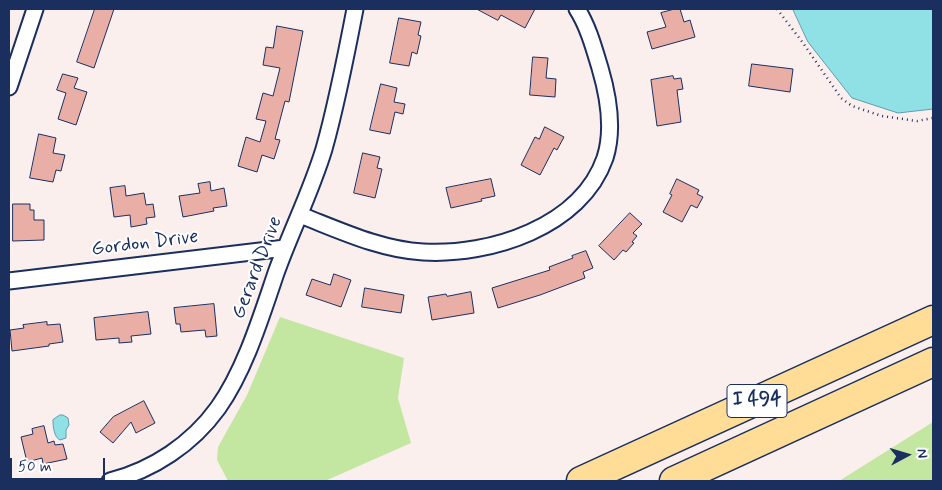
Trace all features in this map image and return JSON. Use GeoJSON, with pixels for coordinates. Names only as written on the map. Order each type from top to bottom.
{"type":"FeatureCollection","features":[{"type":"Feature","properties":{"kind":"highway","name":"I 494"},"geometry":{"type":"LineString","coordinates":[[581,481],[933,320]]}},
{"type":"Feature","properties":{"kind":"highway","name":"I 494"},"geometry":{"type":"LineString","coordinates":[[674,481],[933,362]]}},
{"type":"Feature","properties":{"kind":"street"},"geometry":{"type":"LineString","coordinates":[[9,87],[35,9]]}},
{"type":"Feature","properties":{"kind":"street","name":"Gerard Drive"},"geometry":{"type":"LineString","coordinates":[[110,481],[137,472],[163,459],[186,442],[218,408],[230,388],[244,360],[285,248],[300,215],[324,150],[355,9]]}},
{"type":"Feature","properties":{"kind":"street"},"geometry":{"type":"LineString","coordinates":[[300,215],[389,247],[422,252],[454,252],[486,247],[517,238],[563,214],[581,199],[595,179],[606,157],[609,132],[604,80],[594,47],[581,16],[576,9]]}},
{"type":"Feature","properties":{"kind":"street","name":"Gordon Drive"},"geometry":{"type":"LineString","coordinates":[[9,281],[285,248]]}},
{"type":"Feature","properties":{"kind":"path"},"geometry":{"type":"LineString","coordinates":[[777,9],[841,98],[852,106],[882,116],[917,121],[933,118]]}},
{"type":"Feature","properties":{"kind":"green space"},"geometry":{"type":"Polygon","coordinates":[[[280,317],[404,358],[398,398],[411,443],[325,481],[228,481],[217,460],[218,447],[247,395],[280,317]]]}},
{"type":"Feature","properties":{"kind":"green space"},"geometry":{"type":"Polygon","coordinates":[[[933,422],[933,481],[839,481],[933,422]]]}},
{"type":"Feature","properties":{"kind":"water"},"geometry":{"type":"Polygon","coordinates":[[[793,9],[933,9],[933,109],[898,113],[852,98],[808,42],[793,9]]]}},
{"type":"Feature","properties":{"kind":"water"},"geometry":{"type":"Polygon","coordinates":[[[60,415],[68,418],[69,425],[66,430],[66,438],[60,440],[55,434],[53,420],[60,415]]]}},
{"type":"Feature","properties":{"kind":"building"},"geometry":{"type":"Polygon","coordinates":[[[95,9],[114,9],[94,68],[77,62],[95,9]]]}},
{"type":"Feature","properties":{"kind":"building"},"geometry":{"type":"Polygon","coordinates":[[[477,9],[535,9],[525,28],[501,15],[498,20],[477,9]]]}},
{"type":"Feature","properties":{"kind":"building"},"geometry":{"type":"Polygon","coordinates":[[[680,9],[684,22],[690,20],[695,37],[652,49],[647,32],[666,27],[661,13],[680,9]]]}},
{"type":"Feature","properties":{"kind":"building"},"geometry":{"type":"Polygon","coordinates":[[[399,18],[421,22],[418,35],[421,36],[417,54],[412,52],[409,66],[390,63],[399,18]]]}},
{"type":"Feature","properties":{"kind":"building"},"geometry":{"type":"Polygon","coordinates":[[[277,26],[303,31],[289,102],[285,101],[275,139],[280,140],[274,159],[262,155],[257,172],[238,166],[246,137],[260,142],[266,121],[256,119],[263,93],[273,96],[280,68],[263,65],[266,47],[273,48],[277,26]]]}},
{"type":"Feature","properties":{"kind":"building"},"geometry":{"type":"Polygon","coordinates":[[[533,57],[548,58],[546,78],[556,79],[555,97],[530,95],[533,57]]]}},
{"type":"Feature","properties":{"kind":"building"},"geometry":{"type":"Polygon","coordinates":[[[752,64],[793,69],[790,92],[749,86],[752,64]]]}},
{"type":"Feature","properties":{"kind":"building"},"geometry":{"type":"Polygon","coordinates":[[[63,74],[78,78],[74,88],[87,92],[76,125],[58,119],[66,93],[57,90],[63,74]]]}},
{"type":"Feature","properties":{"kind":"building"},"geometry":{"type":"Polygon","coordinates":[[[673,76],[674,79],[681,78],[683,89],[677,90],[681,122],[657,126],[651,80],[673,76]]]}},
{"type":"Feature","properties":{"kind":"building"},"geometry":{"type":"Polygon","coordinates":[[[381,84],[397,88],[394,102],[405,104],[403,114],[395,112],[390,134],[370,130],[381,84]]]}},
{"type":"Feature","properties":{"kind":"building"},"geometry":{"type":"Polygon","coordinates":[[[545,127],[564,137],[557,150],[554,148],[540,175],[521,165],[535,137],[539,139],[545,127]]]}},
{"type":"Feature","properties":{"kind":"building"},"geometry":{"type":"Polygon","coordinates":[[[39,134],[56,138],[53,153],[65,155],[61,171],[56,170],[53,182],[30,178],[39,134]]]}},
{"type":"Feature","properties":{"kind":"building"},"geometry":{"type":"Polygon","coordinates":[[[363,153],[380,157],[377,168],[382,169],[375,198],[354,193],[363,153]]]}},
{"type":"Feature","properties":{"kind":"building"},"geometry":{"type":"Polygon","coordinates":[[[491,179],[495,196],[451,208],[446,188],[491,179]]]}},
{"type":"Feature","properties":{"kind":"building"},"geometry":{"type":"Polygon","coordinates":[[[677,179],[699,190],[697,194],[703,197],[697,208],[691,205],[682,222],[663,212],[672,195],[670,194],[677,179]]]}},
{"type":"Feature","properties":{"kind":"building"},"geometry":{"type":"Polygon","coordinates":[[[210,182],[211,191],[224,188],[227,206],[213,208],[214,211],[183,217],[179,196],[200,193],[198,184],[210,182]]]}},
{"type":"Feature","properties":{"kind":"building"},"geometry":{"type":"Polygon","coordinates":[[[125,186],[126,196],[144,193],[146,205],[153,204],[155,217],[146,218],[147,224],[131,227],[130,215],[114,217],[110,188],[125,186]]]}},
{"type":"Feature","properties":{"kind":"building"},"geometry":{"type":"Polygon","coordinates":[[[13,204],[30,204],[30,210],[34,210],[34,220],[44,220],[44,240],[13,241],[13,204]]]}},
{"type":"Feature","properties":{"kind":"building"},"geometry":{"type":"Polygon","coordinates":[[[630,213],[642,224],[633,233],[637,236],[632,242],[634,243],[626,252],[623,250],[614,260],[599,246],[630,213]]]}},
{"type":"Feature","properties":{"kind":"building"},"geometry":{"type":"Polygon","coordinates":[[[586,251],[593,268],[583,272],[585,278],[498,308],[492,288],[550,270],[549,267],[586,251]]]}},
{"type":"Feature","properties":{"kind":"building"},"geometry":{"type":"Polygon","coordinates":[[[334,274],[351,280],[341,307],[306,295],[312,279],[330,285],[334,274]]]}},
{"type":"Feature","properties":{"kind":"building"},"geometry":{"type":"Polygon","coordinates":[[[365,288],[404,295],[401,313],[362,307],[365,288]]]}},
{"type":"Feature","properties":{"kind":"building"},"geometry":{"type":"Polygon","coordinates":[[[471,292],[474,313],[432,320],[428,297],[471,292]]]}},
{"type":"Feature","properties":{"kind":"building"},"geometry":{"type":"Polygon","coordinates":[[[214,304],[217,336],[206,337],[205,330],[181,332],[180,324],[176,324],[174,308],[214,304]]]}},
{"type":"Feature","properties":{"kind":"building"},"geometry":{"type":"Polygon","coordinates":[[[148,312],[151,334],[131,336],[132,342],[119,343],[119,338],[96,340],[94,318],[148,312]]]}},
{"type":"Feature","properties":{"kind":"building"},"geometry":{"type":"Polygon","coordinates":[[[47,322],[47,325],[60,324],[63,342],[49,344],[49,346],[12,351],[10,330],[24,328],[23,325],[47,322]]]}},
{"type":"Feature","properties":{"kind":"building"},"geometry":{"type":"Polygon","coordinates":[[[144,401],[155,423],[136,433],[131,422],[113,443],[100,432],[113,417],[144,401]]]}},
{"type":"Feature","properties":{"kind":"building"},"geometry":{"type":"Polygon","coordinates":[[[44,426],[48,443],[54,441],[55,445],[63,444],[67,459],[43,464],[42,458],[27,462],[21,437],[33,434],[32,429],[44,426]]]}}]}
